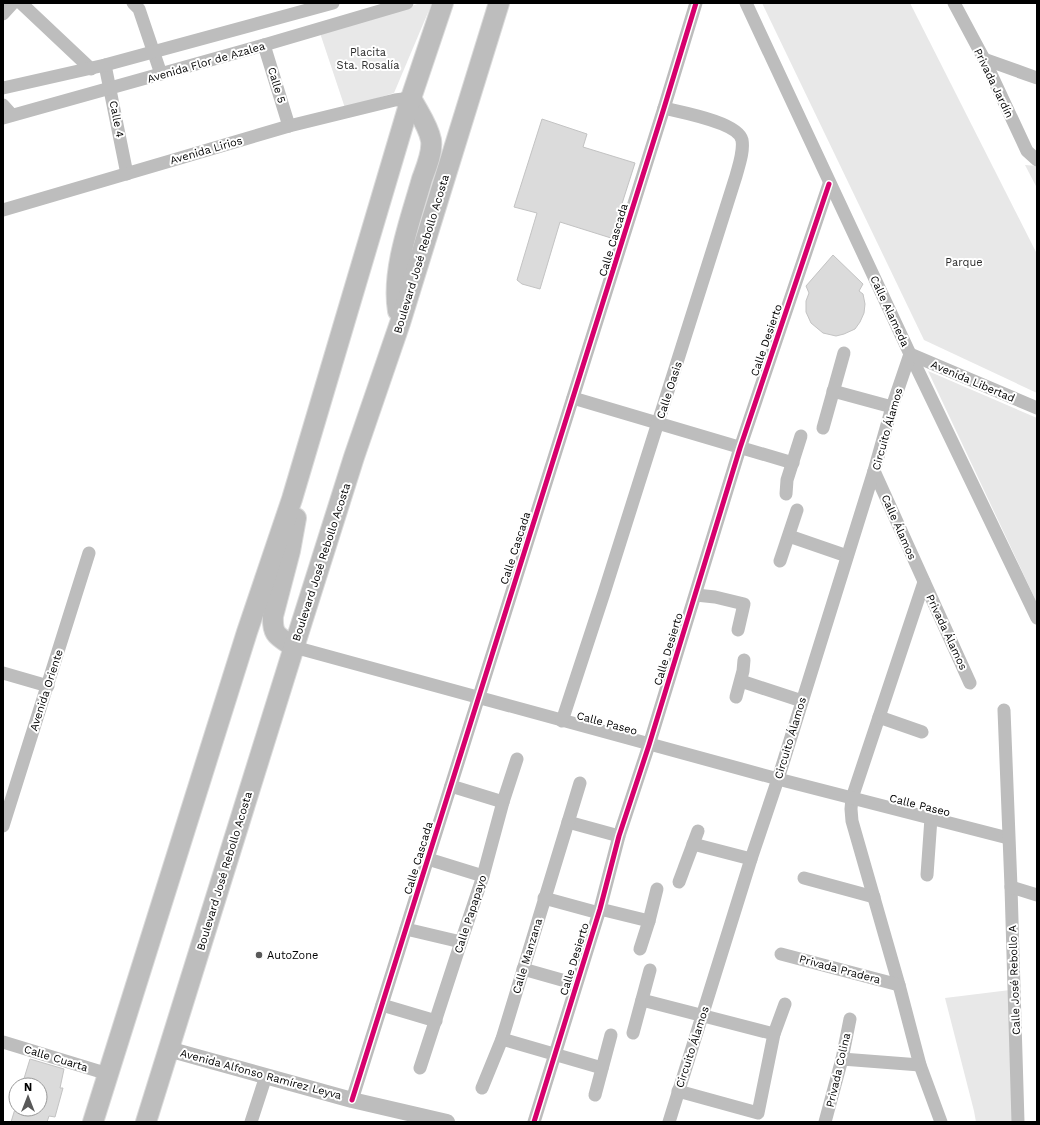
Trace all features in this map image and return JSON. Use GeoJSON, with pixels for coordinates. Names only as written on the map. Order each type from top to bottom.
{"type":"FeatureCollection","features":[{"type":"Feature","properties":{"kind":"main road"},"geometry":{"type":"LineString","coordinates":[[93,1122],[245,639],[292,499],[411,98],[443,3]]}},
{"type":"Feature","properties":{"kind":"main road","name":"Boulevard José Rebollo Acosta"},"geometry":{"type":"LineString","coordinates":[[146,1122],[354,457],[400,323],[499,3]]}},
{"type":"Feature","properties":{"kind":"main road"},"geometry":{"type":"LineString","coordinates":[[400,323],[396,302],[400,260],[431,145],[426,125],[411,98]]}},
{"type":"Feature","properties":{"kind":"main road"},"geometry":{"type":"LineString","coordinates":[[292,499],[296,517],[294,531],[273,616],[273,626],[275,633],[294,647]]}},
{"type":"Feature","properties":{"kind":"street"},"geometry":{"type":"LineString","coordinates":[[3,14],[13,3]]}},
{"type":"Feature","properties":{"kind":"street"},"geometry":{"type":"LineString","coordinates":[[21,3],[91,69]]}},
{"type":"Feature","properties":{"kind":"street","name":"Avenida Flor de Azalea"},"geometry":{"type":"LineString","coordinates":[[3,88],[91,69],[154,53],[333,3]]}},
{"type":"Feature","properties":{"kind":"street","name":"Avenida Flor de Azalea"},"geometry":{"type":"LineString","coordinates":[[8,116],[264,45],[407,3]]}},
{"type":"Feature","properties":{"kind":"street","name":"Calle Cascada"},"geometry":{"type":"LineString","coordinates":[[352,1100],[696,3]]}},
{"type":"Feature","properties":{"kind":"street","name":"Calle Alameda"},"geometry":{"type":"LineString","coordinates":[[746,3],[910,354],[1037,618]]}},
{"type":"Feature","properties":{"kind":"street","name":"Privada Jardín"},"geometry":{"type":"LineString","coordinates":[[954,3],[984,59],[1027,151],[1037,160]]}},
{"type":"Feature","properties":{"kind":"street"},"geometry":{"type":"LineString","coordinates":[[137,5],[160,74]]}},
{"type":"Feature","properties":{"kind":"street","name":"Calle 5"},"geometry":{"type":"LineString","coordinates":[[264,45],[289,126]]}},
{"type":"Feature","properties":{"kind":"street"},"geometry":{"type":"LineString","coordinates":[[984,59],[1037,78]]}},
{"type":"Feature","properties":{"kind":"street","name":"Calle 4"},"geometry":{"type":"LineString","coordinates":[[106,65],[127,174]]}},
{"type":"Feature","properties":{"kind":"street","name":"Avenida Lirios"},"geometry":{"type":"LineString","coordinates":[[3,210],[289,126],[395,100],[411,98]]}},
{"type":"Feature","properties":{"kind":"street"},"geometry":{"type":"LineString","coordinates":[[3,105],[8,116]]}},
{"type":"Feature","properties":{"kind":"street","name":"Calle Oasis"},"geometry":{"type":"LineString","coordinates":[[562,721],[736,176],[742,147],[742,138],[738,133],[729,127],[714,120],[664,108]]}},
{"type":"Feature","properties":{"kind":"street","name":"Calle Desierto"},"geometry":{"type":"LineString","coordinates":[[534,1122],[599,911],[619,836],[696,595],[740,448],[830,184]]}},
{"type":"Feature","properties":{"kind":"street"},"geometry":{"type":"LineString","coordinates":[[824,428],[844,353]]}},
{"type":"Feature","properties":{"kind":"street","name":"Circuito Álamos"},"geometry":{"type":"LineString","coordinates":[[669,1122],[750,859],[778,779],[874,471],[892,407],[910,354]]}},
{"type":"Feature","properties":{"kind":"street","name":"Avenida Libertad"},"geometry":{"type":"LineString","coordinates":[[910,354],[1037,408]]}},
{"type":"Feature","properties":{"kind":"street"},"geometry":{"type":"LineString","coordinates":[[833,391],[892,407]]}},
{"type":"Feature","properties":{"kind":"street"},"geometry":{"type":"LineString","coordinates":[[573,398],[792,463]]}},
{"type":"Feature","properties":{"kind":"street"},"geometry":{"type":"LineString","coordinates":[[786,494],[787,480],[801,436]]}},
{"type":"Feature","properties":{"kind":"street","name":"Calle Álamos"},"geometry":{"type":"LineString","coordinates":[[874,471],[924,582]]}},
{"type":"Feature","properties":{"kind":"street"},"geometry":{"type":"LineString","coordinates":[[780,561],[797,510]]}},
{"type":"Feature","properties":{"kind":"street"},"geometry":{"type":"LineString","coordinates":[[789,536],[847,556]]}},
{"type":"Feature","properties":{"kind":"street","name":"Avenida Oriente"},"geometry":{"type":"LineString","coordinates":[[3,826],[89,553]]}},
{"type":"Feature","properties":{"kind":"street"},"geometry":{"type":"LineString","coordinates":[[924,582],[852,798],[851,809],[852,821],[899,985],[920,1065],[941,1122]]}},
{"type":"Feature","properties":{"kind":"street","name":"Privada Álamos"},"geometry":{"type":"LineString","coordinates":[[924,582],[970,683]]}},
{"type":"Feature","properties":{"kind":"street"},"geometry":{"type":"LineString","coordinates":[[696,595],[715,597],[744,604],[738,630]]}},
{"type":"Feature","properties":{"kind":"street","name":"Calle Paseo"},"geometry":{"type":"LineString","coordinates":[[294,647],[649,745],[1008,838]]}},
{"type":"Feature","properties":{"kind":"street"},"geometry":{"type":"LineString","coordinates":[[736,697],[741,681],[744,660]]}},
{"type":"Feature","properties":{"kind":"street"},"geometry":{"type":"LineString","coordinates":[[3,673],[48,686]]}},
{"type":"Feature","properties":{"kind":"street"},"geometry":{"type":"LineString","coordinates":[[741,681],[802,701]]}},
{"type":"Feature","properties":{"kind":"street","name":"Calle José Rebollo A"},"geometry":{"type":"LineString","coordinates":[[1004,710],[1018,1122]]}},
{"type":"Feature","properties":{"kind":"street"},"geometry":{"type":"LineString","coordinates":[[879,717],[922,732]]}},
{"type":"Feature","properties":{"kind":"street","name":"Calle Papapayo"},"geometry":{"type":"LineString","coordinates":[[420,1068],[483,876],[516,759]]}},
{"type":"Feature","properties":{"kind":"street","name":"Calle Manzana"},"geometry":{"type":"LineString","coordinates":[[482,1088],[502,1039],[580,783]]}},
{"type":"Feature","properties":{"kind":"street"},"geometry":{"type":"LineString","coordinates":[[451,786],[503,802]]}},
{"type":"Feature","properties":{"kind":"street"},"geometry":{"type":"LineString","coordinates":[[927,875],[931,818]]}},
{"type":"Feature","properties":{"kind":"street"},"geometry":{"type":"LineString","coordinates":[[568,822],[619,836]]}},
{"type":"Feature","properties":{"kind":"street"},"geometry":{"type":"LineString","coordinates":[[679,882],[698,831]]}},
{"type":"Feature","properties":{"kind":"street"},"geometry":{"type":"LineString","coordinates":[[693,844],[750,859]]}},
{"type":"Feature","properties":{"kind":"street"},"geometry":{"type":"LineString","coordinates":[[428,859],[483,876]]}},
{"type":"Feature","properties":{"kind":"street"},"geometry":{"type":"LineString","coordinates":[[804,878],[874,897]]}},
{"type":"Feature","properties":{"kind":"street"},"geometry":{"type":"LineString","coordinates":[[1011,888],[1037,895]]}},
{"type":"Feature","properties":{"kind":"street"},"geometry":{"type":"LineString","coordinates":[[640,949],[657,889]]}},
{"type":"Feature","properties":{"kind":"street"},"geometry":{"type":"LineString","coordinates":[[544,898],[649,921]]}},
{"type":"Feature","properties":{"kind":"street"},"geometry":{"type":"LineString","coordinates":[[406,929],[461,942]]}},
{"type":"Feature","properties":{"kind":"street","name":"Privada Pradera"},"geometry":{"type":"LineString","coordinates":[[781,954],[899,985]]}},
{"type":"Feature","properties":{"kind":"street"},"geometry":{"type":"LineString","coordinates":[[523,969],[576,984]]}},
{"type":"Feature","properties":{"kind":"street"},"geometry":{"type":"LineString","coordinates":[[632,1033],[650,970]]}},
{"type":"Feature","properties":{"kind":"street"},"geometry":{"type":"LineString","coordinates":[[642,1000],[774,1034]]}},
{"type":"Feature","properties":{"kind":"street"},"geometry":{"type":"LineString","coordinates":[[678,1091],[758,1113],[774,1034],[785,1004]]}},
{"type":"Feature","properties":{"kind":"street"},"geometry":{"type":"LineString","coordinates":[[382,1005],[436,1021]]}},
{"type":"Feature","properties":{"kind":"street","name":"Privada Colina"},"geometry":{"type":"LineString","coordinates":[[825,1122],[842,1058],[850,1019]]}},
{"type":"Feature","properties":{"kind":"street"},"geometry":{"type":"LineString","coordinates":[[594,1095],[611,1035]]}},
{"type":"Feature","properties":{"kind":"street"},"geometry":{"type":"LineString","coordinates":[[502,1039],[602,1068]]}},
{"type":"Feature","properties":{"kind":"street","name":"Calle Cuarta"},"geometry":{"type":"LineString","coordinates":[[3,1042],[108,1074]]}},
{"type":"Feature","properties":{"kind":"street","name":"Avenida Alfonso Ramírez Leyva"},"geometry":{"type":"LineString","coordinates":[[168,1049],[352,1100],[447,1122]]}},
{"type":"Feature","properties":{"kind":"street"},"geometry":{"type":"LineString","coordinates":[[842,1058],[920,1065]]}},
{"type":"Feature","properties":{"kind":"street"},"geometry":{"type":"LineString","coordinates":[[251,1122],[266,1076]]}},
{"type":"Feature","properties":{"kind":"green space","name":"Placita Sta. Rosalía"},"geometry":{"type":"Polygon","coordinates":[[[421,3],[432,3],[394,93],[345,108],[320,33],[421,3]]]}},
{"type":"Feature","properties":{"kind":"green space","name":"Parque"},"geometry":{"type":"Polygon","coordinates":[[[762,3],[910,3],[1037,254],[1037,393],[924,340],[762,3]]]}},
{"type":"Feature","properties":{"kind":"green space"},"geometry":{"type":"Polygon","coordinates":[[[1025,165],[1037,166],[1037,188],[1025,165]]]}},
{"type":"Feature","properties":{"kind":"green space"},"geometry":{"type":"Polygon","coordinates":[[[928,371],[1037,418],[1037,603],[928,371]]]}},
{"type":"Feature","properties":{"kind":"green space"},"geometry":{"type":"Polygon","coordinates":[[[1010,990],[1014,1122],[976,1122],[945,998],[1010,990]]]}},
{"type":"Feature","properties":{"kind":"building"},"geometry":{"type":"Polygon","coordinates":[[[542,119],[587,134],[583,147],[635,163],[611,238],[560,222],[540,289],[522,284],[517,280],[537,213],[514,207],[542,119]]]}},
{"type":"Feature","properties":{"kind":"building"},"geometry":{"type":"Polygon","coordinates":[[[833,255],[863,284],[859,291],[863,294],[865,304],[864,313],[855,329],[836,336],[823,333],[811,323],[806,312],[806,301],[809,293],[806,286],[833,255]]]}},
{"type":"Feature","properties":{"kind":"building"},"geometry":{"type":"Polygon","coordinates":[[[30,1059],[64,1069],[60,1088],[63,1088],[55,1117],[49,1116],[47,1122],[11,1122],[13,1117],[48,1117],[48,1077],[24,1077],[30,1059]]]}},
{"type":"Feature","properties":{"kind":"cycle path"},"geometry":{"type":"LineString","coordinates":[[352,1100],[696,3]]}},
{"type":"Feature","properties":{"kind":"cycle path"},"geometry":{"type":"LineString","coordinates":[[534,1122],[600,909],[619,836],[649,745],[740,448],[829,184]]}},
{"type":"Feature","properties":{"kind":"place","name":"AutoZone"},"geometry":{"type":"Point","coordinates":[259,955]}}]}
